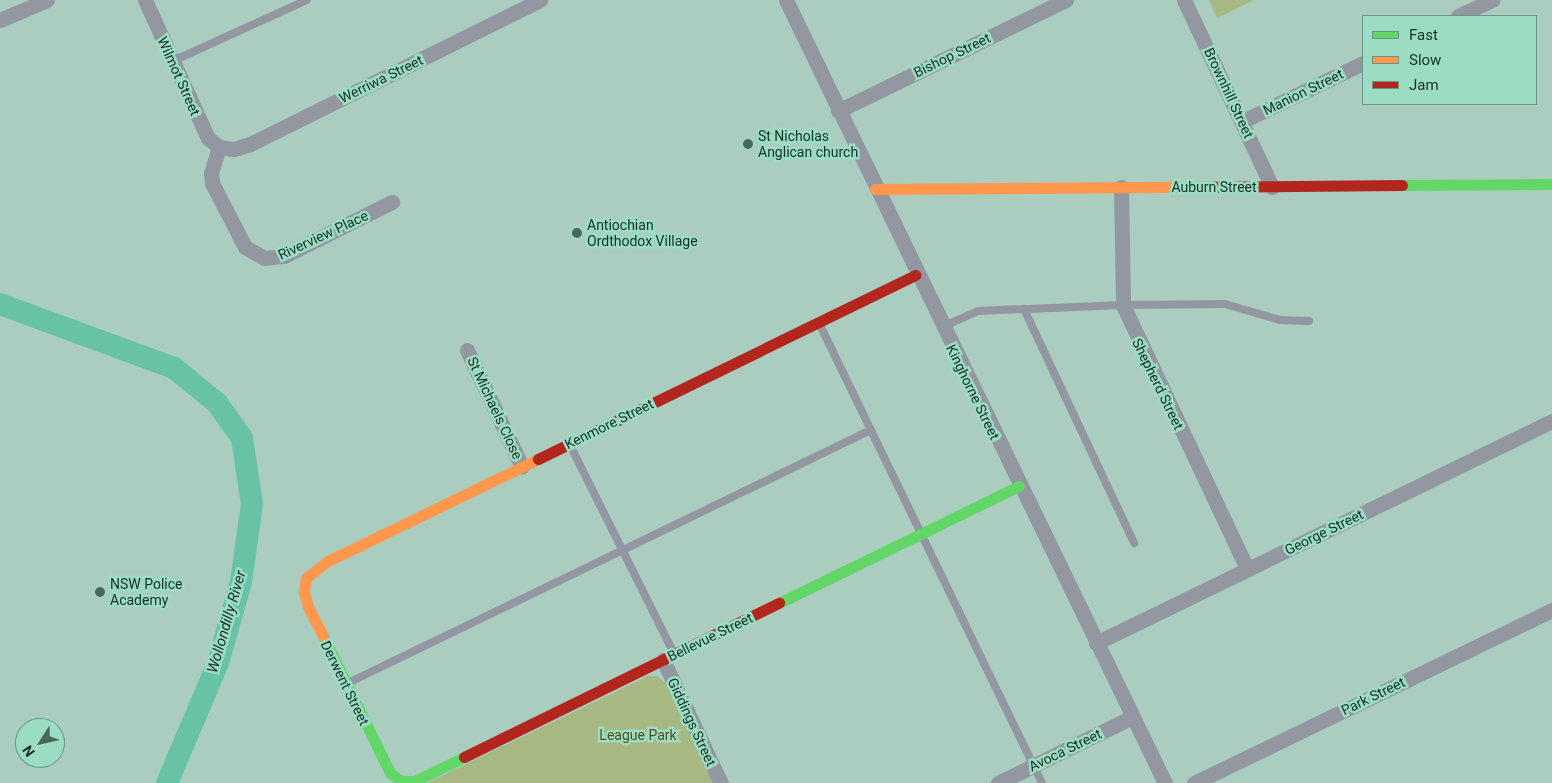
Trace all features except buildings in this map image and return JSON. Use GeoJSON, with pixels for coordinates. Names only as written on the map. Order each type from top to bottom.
{"type":"FeatureCollection","features":[{"type":"Feature","properties":{"kind":"street"},"geometry":{"type":"LineString","coordinates":[[0,20],[47,0]]}},
{"type":"Feature","properties":{"kind":"street","name":"Wilmot Street"},"geometry":{"type":"LineString","coordinates":[[145,0],[204,131],[219,147]]}},
{"type":"Feature","properties":{"kind":"street","name":"Werriwa Street"},"geometry":{"type":"LineString","coordinates":[[219,147],[234,149],[250,144],[540,0]]}},
{"type":"Feature","properties":{"kind":"street","name":"Kinghorne Street"},"geometry":{"type":"LineString","coordinates":[[786,0],[916,275],[1165,783]]}},
{"type":"Feature","properties":{"kind":"street","name":"Bishop Street"},"geometry":{"type":"LineString","coordinates":[[838,111],[1066,0]]}},
{"type":"Feature","properties":{"kind":"street","name":"Brownhill Street"},"geometry":{"type":"LineString","coordinates":[[1184,0],[1243,121],[1272,187]]}},
{"type":"Feature","properties":{"kind":"street"},"geometry":{"type":"LineString","coordinates":[[1460,15],[1492,0]]}},
{"type":"Feature","properties":{"kind":"street","name":"Manion Street"},"geometry":{"type":"LineString","coordinates":[[1243,121],[1362,62]]}},
{"type":"Feature","properties":{"kind":"street","name":"Riverview Place"},"geometry":{"type":"LineString","coordinates":[[219,147],[211,173],[212,183],[241,241],[257,256],[271,259],[284,256],[392,202]]}},
{"type":"Feature","properties":{"kind":"street","name":"Auburn Street"},"geometry":{"type":"LineString","coordinates":[[875,189],[1552,184]]}},
{"type":"Feature","properties":{"kind":"street","name":"Shepherd Street"},"geometry":{"type":"LineString","coordinates":[[1121,187],[1123,305],[1247,568]]}},
{"type":"Feature","properties":{"kind":"street","name":"Kenmore Street"},"geometry":{"type":"LineString","coordinates":[[306,578],[328,561],[916,275]]}},
{"type":"Feature","properties":{"kind":"street","name":"St Michaels Close"},"geometry":{"type":"LineString","coordinates":[[467,350],[522,466]]}},
{"type":"Feature","properties":{"kind":"street","name":"George Street"},"geometry":{"type":"LineString","coordinates":[[1096,643],[1552,421]]}},
{"type":"Feature","properties":{"kind":"street","name":"Bellevue Street"},"geometry":{"type":"LineString","coordinates":[[404,782],[428,775],[1019,486]]}},
{"type":"Feature","properties":{"kind":"street","name":"Derwent Street"},"geometry":{"type":"LineString","coordinates":[[306,578],[304,592],[308,606],[390,773],[404,782]]}},
{"type":"Feature","properties":{"kind":"street","name":"Park Street"},"geometry":{"type":"LineString","coordinates":[[1194,783],[1552,610]]}},
{"type":"Feature","properties":{"kind":"street","name":"Giddings Street"},"geometry":{"type":"LineString","coordinates":[[669,657],[721,783]]}},
{"type":"Feature","properties":{"kind":"street","name":"Avoca Street"},"geometry":{"type":"LineString","coordinates":[[998,783],[1132,718]]}},
{"type":"Feature","properties":{"kind":"lane"},"geometry":{"type":"LineString","coordinates":[[172,60],[307,0]]}},
{"type":"Feature","properties":{"kind":"lane"},"geometry":{"type":"LineString","coordinates":[[942,328],[978,311],[1123,305],[1225,304],[1280,320],[1309,321]]}},
{"type":"Feature","properties":{"kind":"lane"},"geometry":{"type":"LineString","coordinates":[[1024,309],[1134,543]]}},
{"type":"Feature","properties":{"kind":"lane"},"geometry":{"type":"LineString","coordinates":[[818,321],[1042,783]]}},
{"type":"Feature","properties":{"kind":"lane"},"geometry":{"type":"LineString","coordinates":[[346,685],[622,548],[871,430]]}},
{"type":"Feature","properties":{"kind":"lane"},"geometry":{"type":"LineString","coordinates":[[570,443],[622,548],[669,657]]}},
{"type":"Feature","properties":{"kind":"green space"},"geometry":{"type":"Polygon","coordinates":[[[1209,0],[1254,0],[1217,18],[1209,0]]]}},
{"type":"Feature","properties":{"kind":"green space","name":"League Park"},"geometry":{"type":"Polygon","coordinates":[[[648,676],[657,676],[668,685],[715,783],[427,783],[648,676]]]}},
{"type":"Feature","properties":{"kind":"waterway","name":"Wollondilly River"},"geometry":{"type":"LineString","coordinates":[[0,304],[174,368],[217,403],[242,438],[252,504],[241,582],[218,663],[167,783]]}},
{"type":"Feature","properties":{"kind":"traffic: fast"},"geometry":{"type":"LineString","coordinates":[[1402,185],[1552,184]]}},
{"type":"Feature","properties":{"kind":"traffic: fast"},"geometry":{"type":"LineString","coordinates":[[779,603],[1019,486]]}},
{"type":"Feature","properties":{"kind":"traffic: fast"},"geometry":{"type":"LineString","coordinates":[[323,636],[390,773],[401,781],[415,781],[464,757]]}},
{"type":"Feature","properties":{"kind":"traffic: slow"},"geometry":{"type":"LineString","coordinates":[[875,189],[1182,187]]}},
{"type":"Feature","properties":{"kind":"traffic: slow"},"geometry":{"type":"LineString","coordinates":[[323,636],[308,606],[304,592],[306,578],[328,561],[538,459]]}},
{"type":"Feature","properties":{"kind":"traffic: jam"},"geometry":{"type":"LineString","coordinates":[[1182,187],[1402,185]]}},
{"type":"Feature","properties":{"kind":"traffic: jam"},"geometry":{"type":"LineString","coordinates":[[538,459],[916,275]]}},
{"type":"Feature","properties":{"kind":"traffic: jam"},"geometry":{"type":"LineString","coordinates":[[464,757],[779,603]]}},
{"type":"Feature","properties":{"kind":"place","name":"St Nicholas Anglican church"},"geometry":{"type":"Point","coordinates":[748,144]}},
{"type":"Feature","properties":{"kind":"place","name":"Antiochian Ordthodox Village"},"geometry":{"type":"Point","coordinates":[577,233]}},
{"type":"Feature","properties":{"kind":"place","name":"NSW Police Academy"},"geometry":{"type":"Point","coordinates":[100,592]}}]}
